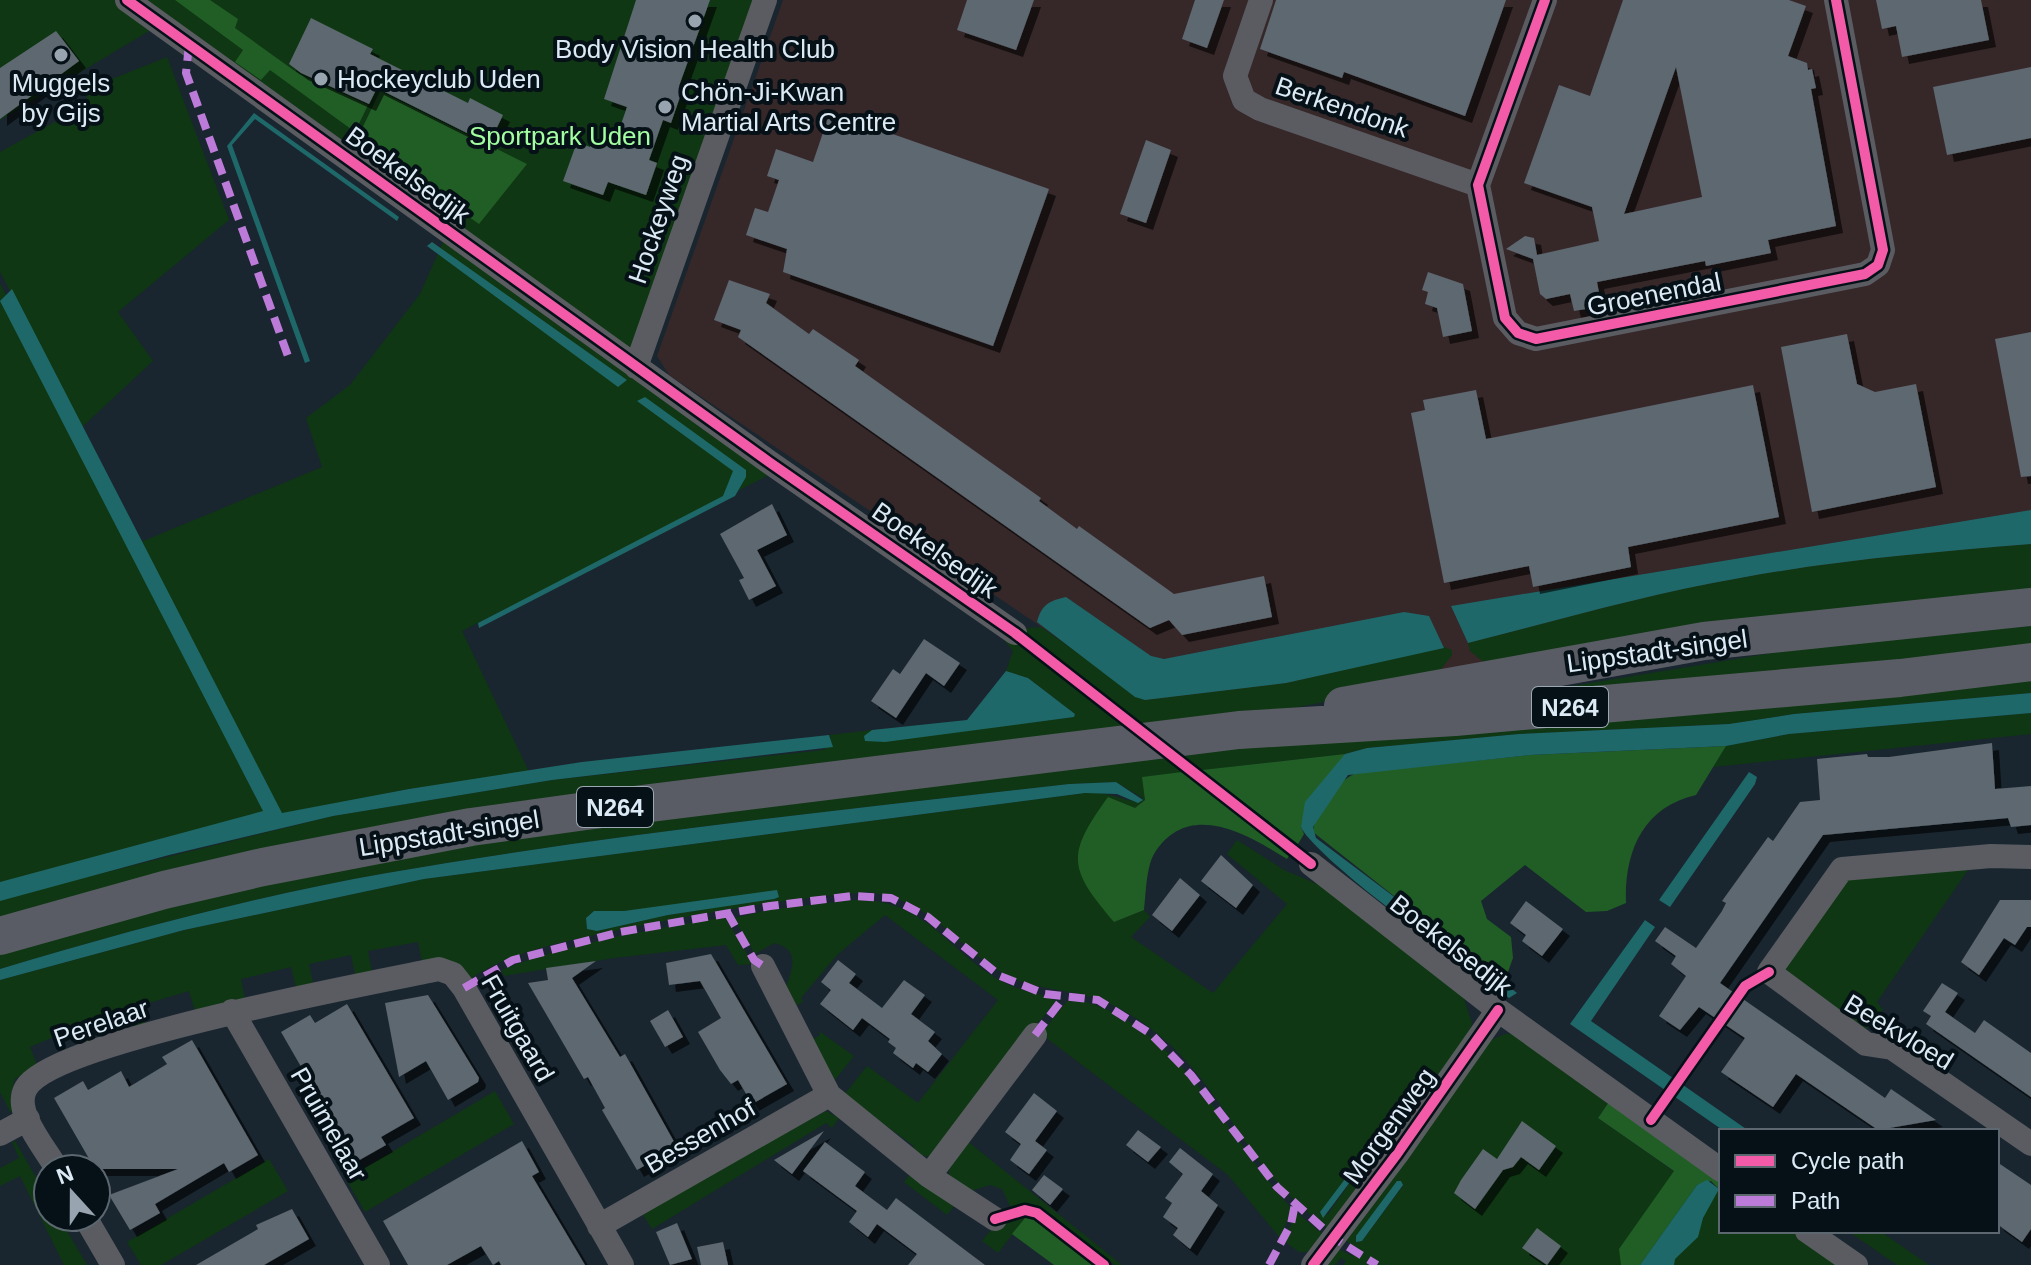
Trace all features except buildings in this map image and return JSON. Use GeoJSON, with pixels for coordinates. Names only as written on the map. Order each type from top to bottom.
{"type":"FeatureCollection","features":[{"type":"Feature","properties":{"kind":"main road","name":"Lippstadt-singel"},"geometry":{"type":"LineString","coordinates":[[1239,730],[1357,702],[1657,648],[2031,607]]}},
{"type":"Feature","properties":{"kind":"main road","name":"Lippstadt-singel"},"geometry":{"type":"LineString","coordinates":[[0,936],[178,887],[471,827],[1239,730],[1455,717],[1900,678],[2031,662]]}},
{"type":"Feature","properties":{"kind":"street","name":"Boekelsedijk"},"geometry":{"type":"LineString","coordinates":[[127,0],[636,367],[1015,633]]}},
{"type":"Feature","properties":{"kind":"street","name":"Hockeyweg"},"geometry":{"type":"LineString","coordinates":[[636,367],[765,0]]}},
{"type":"Feature","properties":{"kind":"street","name":"Berkendonk"},"geometry":{"type":"LineString","coordinates":[[1261,0],[1235,76],[1244,100],[1260,109],[1478,185]]}},
{"type":"Feature","properties":{"kind":"street"},"geometry":{"type":"LineString","coordinates":[[1478,185],[1545,0]]}},
{"type":"Feature","properties":{"kind":"street","name":"Groenendal"},"geometry":{"type":"LineString","coordinates":[[1478,185],[1505,318],[1527,338],[1536,339],[1865,274],[1878,265],[1883,250],[1836,0]]}},
{"type":"Feature","properties":{"kind":"street","name":"Beekvloed"},"geometry":{"type":"LineString","coordinates":[[2031,857],[1991,856],[1842,869],[1769,972],[1866,1044],[1892,1048],[2031,1144]]}},
{"type":"Feature","properties":{"kind":"street","name":"Boekelsedijk"},"geometry":{"type":"LineString","coordinates":[[1311,864],[1498,1010],[1719,1169]]}},
{"type":"Feature","properties":{"kind":"street"},"geometry":{"type":"LineString","coordinates":[[763,966],[829,1095],[929,1176],[995,1219]]}},
{"type":"Feature","properties":{"kind":"street","name":"Fruitgaard"},"geometry":{"type":"LineString","coordinates":[[232,1011],[439,969],[453,974],[622,1265]]}},
{"type":"Feature","properties":{"kind":"street","name":"Morgenweg"},"geometry":{"type":"LineString","coordinates":[[1313,1265],[1397,1154],[1498,1010]]}},
{"type":"Feature","properties":{"kind":"street","name":"Perelaar"},"geometry":{"type":"LineString","coordinates":[[28,1119],[23,1109],[25,1089],[38,1075],[114,1045],[232,1011]]}},
{"type":"Feature","properties":{"kind":"street","name":"Pruimelaar"},"geometry":{"type":"LineString","coordinates":[[232,1011],[378,1265]]}},
{"type":"Feature","properties":{"kind":"street"},"geometry":{"type":"LineString","coordinates":[[929,1176],[1035,1035]]}},
{"type":"Feature","properties":{"kind":"street","name":"Bessenhof"},"geometry":{"type":"LineString","coordinates":[[599,1226],[829,1095]]}},
{"type":"Feature","properties":{"kind":"street"},"geometry":{"type":"LineString","coordinates":[[0,1134],[28,1119],[48,1153]]}},
{"type":"Feature","properties":{"kind":"street"},"geometry":{"type":"LineString","coordinates":[[94,1233],[113,1265]]}},
{"type":"Feature","properties":{"kind":"street"},"geometry":{"type":"LineString","coordinates":[[1810,1233],[1856,1265]]}},
{"type":"Feature","properties":{"kind":"shaded area"},"geometry":{"type":"Polygon","coordinates":[[[783,0],[2031,0],[2031,592],[1160,707],[669,375],[657,356],[783,0]]]}},
{"type":"Feature","properties":{"kind":"shaded area"},"geometry":{"type":"Polygon","coordinates":[[[254,113],[399,217],[397,221],[255,119],[232,145],[310,361],[305,363],[227,146],[254,113]]]}},
{"type":"Feature","properties":{"kind":"shaded area"},"geometry":{"type":"Polygon","coordinates":[[[432,242],[627,380],[618,387],[427,246],[432,242]]]}},
{"type":"Feature","properties":{"kind":"shaded area"},"geometry":{"type":"Polygon","coordinates":[[[12,289],[282,813],[582,762],[829,735],[833,747],[552,780],[333,816],[169,855],[0,901],[0,882],[263,811],[0,301],[12,289]]]}},
{"type":"Feature","properties":{"kind":"shaded area"},"geometry":{"type":"Polygon","coordinates":[[[645,397],[746,470],[746,477],[735,496],[479,628],[478,623],[723,496],[733,471],[637,401],[645,397]]]}},
{"type":"Feature","properties":{"kind":"shaded area"},"geometry":{"type":"Polygon","coordinates":[[[2031,510],[2031,544],[1849,561],[1740,578],[1637,600],[1468,643],[1451,606],[2031,510]]]}},
{"type":"Feature","properties":{"kind":"shaded area"},"geometry":{"type":"Polygon","coordinates":[[[1066,597],[1151,656],[1164,659],[1404,612],[1429,616],[1444,648],[1286,683],[1145,700],[1135,697],[1037,622],[1047,604],[1066,597]]]}},
{"type":"Feature","properties":{"kind":"shaded area"},"geometry":{"type":"Polygon","coordinates":[[[1006,671],[1028,678],[1075,714],[1074,717],[885,742],[865,741],[864,736],[872,730],[967,720],[1006,671]]]}},
{"type":"Feature","properties":{"kind":"shaded area"},"geometry":{"type":"Polygon","coordinates":[[[2031,693],[2031,713],[1789,734],[1726,746],[1530,755],[1348,775],[1313,827],[1316,838],[1457,944],[1459,949],[1455,954],[1372,895],[1309,839],[1301,827],[1305,802],[1345,754],[1367,748],[1519,734],[1729,724],[1794,714],[2031,693]]]}},
{"type":"Feature","properties":{"kind":"shaded area"},"geometry":{"type":"Polygon","coordinates":[[[1749,772],[1757,777],[1755,784],[1670,907],[1659,900],[1749,772]]]}},
{"type":"Feature","properties":{"kind":"shaded area"},"geometry":{"type":"Polygon","coordinates":[[[1116,782],[1143,800],[1138,803],[1117,794],[1085,793],[424,879],[184,930],[0,980],[0,969],[96,941],[240,903],[387,873],[556,846],[727,824],[1069,784],[1116,782]]]}},
{"type":"Feature","properties":{"kind":"shaded area"},"geometry":{"type":"Polygon","coordinates":[[[777,890],[779,897],[774,899],[668,915],[597,931],[587,929],[586,918],[594,911],[624,911],[777,890]]]}},
{"type":"Feature","properties":{"kind":"shaded area"},"geometry":{"type":"Polygon","coordinates":[[[1645,920],[1655,927],[1591,1021],[1746,1129],[1721,1129],[1570,1024],[1645,920]]]}},
{"type":"Feature","properties":{"kind":"shaded area"},"geometry":{"type":"Polygon","coordinates":[[[1470,956],[1517,993],[1509,998],[1466,961],[1470,956]]]}},
{"type":"Feature","properties":{"kind":"shaded area"},"geometry":{"type":"Polygon","coordinates":[[[1404,1101],[1407,1106],[1323,1218],[1320,1212],[1404,1101]]]}},
{"type":"Feature","properties":{"kind":"shaded area"},"geometry":{"type":"Polygon","coordinates":[[[1707,1180],[1719,1189],[1703,1218],[1698,1237],[1675,1259],[1674,1265],[1640,1265],[1697,1185],[1707,1180]]]}},
{"type":"Feature","properties":{"kind":"shaded area"},"geometry":{"type":"Polygon","coordinates":[[[1397,1181],[1403,1185],[1362,1241],[1356,1242],[1356,1236],[1397,1181]]]}},
{"type":"Feature","properties":{"kind":"green space","name":"Sportpark Uden"},"geometry":{"type":"Polygon","coordinates":[[[0,0],[754,0],[633,354],[161,24],[0,120],[0,0]]]}},
{"type":"Feature","properties":{"kind":"green space"},"geometry":{"type":"Polygon","coordinates":[[[175,0],[210,0],[238,19],[235,28],[299,74],[368,105],[355,132],[270,70],[261,80],[235,62],[243,50],[175,0]]]}},
{"type":"Feature","properties":{"kind":"green space"},"geometry":{"type":"Polygon","coordinates":[[[167,57],[229,220],[118,312],[153,361],[82,427],[0,272],[0,152],[89,103],[84,90],[167,57]]]}},
{"type":"Feature","properties":{"kind":"green space"},"geometry":{"type":"Polygon","coordinates":[[[380,91],[527,164],[479,224],[452,205],[444,216],[405,185],[412,174],[359,135],[380,91]]]}},
{"type":"Feature","properties":{"kind":"green space"},"geometry":{"type":"Polygon","coordinates":[[[444,240],[769,475],[462,631],[529,772],[409,789],[282,814],[141,542],[322,467],[306,418],[350,385],[420,294],[444,240]]]}},
{"type":"Feature","properties":{"kind":"green space"},"geometry":{"type":"Polygon","coordinates":[[[0,283],[267,813],[0,893],[0,283]]]}},
{"type":"Feature","properties":{"kind":"green space"},"geometry":{"type":"Polygon","coordinates":[[[2031,544],[2031,593],[1491,668],[1470,651],[1468,643],[1637,600],[1740,578],[1849,561],[2031,544]]]}},
{"type":"Feature","properties":{"kind":"green space"},"geometry":{"type":"Polygon","coordinates":[[[988,621],[1111,716],[1129,713],[1019,629],[1041,627],[1145,700],[1286,683],[1444,647],[1452,650],[1452,655],[1432,681],[1298,707],[1039,743],[0,922],[0,901],[26,892],[333,816],[552,780],[824,750],[831,737],[829,735],[872,730],[957,731],[1074,717],[1075,714],[1028,678],[1006,671],[1013,651],[988,621]]]}},
{"type":"Feature","properties":{"kind":"green space"},"geometry":{"type":"Polygon","coordinates":[[[2031,626],[2031,649],[1426,710],[1797,649],[2031,626]]]}},
{"type":"Feature","properties":{"kind":"green space"},"geometry":{"type":"Polygon","coordinates":[[[2031,677],[2031,693],[1794,714],[1729,724],[1519,734],[1367,748],[1345,754],[1143,777],[1145,800],[1135,808],[1114,922],[1144,910],[1150,917],[1131,937],[1213,993],[1287,904],[1227,854],[1237,840],[1284,870],[1343,895],[1463,996],[1472,1023],[1469,1036],[1328,1229],[1270,1175],[1194,1069],[1148,1027],[1119,1008],[1098,999],[1012,978],[983,960],[925,913],[890,897],[868,892],[743,907],[580,938],[503,961],[468,980],[450,962],[422,962],[418,942],[368,951],[372,972],[355,975],[351,955],[309,964],[313,983],[296,987],[291,967],[241,979],[245,999],[195,1011],[189,991],[139,1006],[146,1025],[136,1029],[128,1010],[89,1023],[95,1042],[85,1046],[77,1027],[30,1047],[37,1065],[15,1079],[11,1094],[14,1110],[10,1112],[0,1092],[0,980],[184,930],[424,879],[1085,793],[1101,793],[1141,802],[1143,798],[1116,782],[1069,784],[556,846],[289,892],[144,928],[0,969],[0,950],[68,929],[404,851],[1300,739],[2031,677]],[[778,897],[603,913],[594,911],[586,918],[587,929],[597,931],[668,915],[778,897]],[[1407,1102],[1399,1104],[1321,1216],[1328,1214],[1407,1102]]]}},
{"type":"Feature","properties":{"kind":"green space"},"geometry":{"type":"Polygon","coordinates":[[[2031,713],[2031,734],[1713,767],[1726,746],[1789,734],[2031,713]]]}},
{"type":"Feature","properties":{"kind":"green space"},"geometry":{"type":"Polygon","coordinates":[[[1726,746],[1696,795],[1662,810],[1640,834],[1629,866],[1626,903],[1607,911],[1586,912],[1525,865],[1481,901],[1487,919],[1511,937],[1513,958],[1504,983],[1313,832],[1329,798],[1343,782],[1357,773],[1530,755],[1726,746]]]}},
{"type":"Feature","properties":{"kind":"green space"},"geometry":{"type":"Polygon","coordinates":[[[1345,754],[1301,827],[1304,834],[1298,844],[1202,770],[1345,754]]]}},
{"type":"Feature","properties":{"kind":"green space"},"geometry":{"type":"Polygon","coordinates":[[[1182,772],[1290,854],[1287,859],[1254,840],[1218,826],[1184,828],[1168,837],[1151,860],[1144,910],[1114,922],[1081,874],[1079,848],[1085,833],[1108,797],[1135,808],[1145,800],[1142,777],[1182,772]]]}},
{"type":"Feature","properties":{"kind":"green space"},"geometry":{"type":"Polygon","coordinates":[[[1970,867],[1877,1002],[1883,1010],[1866,1029],[1786,971],[1787,960],[1844,878],[1970,867]]]}},
{"type":"Feature","properties":{"kind":"green space"},"geometry":{"type":"Polygon","coordinates":[[[854,900],[879,902],[918,917],[1003,982],[1056,1001],[930,1157],[910,1152],[914,1146],[844,1095],[867,1066],[918,1103],[998,1000],[885,915],[837,955],[801,998],[803,1002],[793,1007],[786,987],[792,966],[788,950],[774,943],[755,954],[734,918],[773,909],[854,900]]]}},
{"type":"Feature","properties":{"kind":"green space"},"geometry":{"type":"Polygon","coordinates":[[[725,917],[753,964],[738,965],[726,945],[614,958],[504,976],[501,970],[583,944],[725,917]]]}},
{"type":"Feature","properties":{"kind":"green space"},"geometry":{"type":"Polygon","coordinates":[[[1078,1000],[1114,1013],[1145,1033],[1199,1087],[1292,1209],[1280,1238],[1228,1175],[1041,1034],[1067,1001],[1078,1000]]]}},
{"type":"Feature","properties":{"kind":"green space"},"geometry":{"type":"Polygon","coordinates":[[[819,1031],[854,1056],[835,1080],[812,1040],[820,1035],[819,1031]]]}},
{"type":"Feature","properties":{"kind":"green space"},"geometry":{"type":"Polygon","coordinates":[[[1512,1034],[1611,1099],[1598,1118],[1673,1171],[1719,1189],[1719,1233],[1800,1233],[1844,1265],[1343,1265],[1346,1261],[1341,1258],[1335,1265],[1322,1265],[1339,1249],[1352,1256],[1357,1249],[1343,1238],[1489,1041],[1512,1034]],[[1401,1181],[1355,1238],[1362,1241],[1403,1186],[1401,1181]]]}},
{"type":"Feature","properties":{"kind":"green space"},"geometry":{"type":"Polygon","coordinates":[[[495,1091],[514,1124],[365,1212],[346,1179],[495,1091]]]}},
{"type":"Feature","properties":{"kind":"green space"},"geometry":{"type":"Polygon","coordinates":[[[1611,1099],[1719,1176],[1718,1188],[1711,1181],[1697,1185],[1640,1265],[1621,1265],[1619,1249],[1674,1171],[1598,1118],[1611,1099]]]}},
{"type":"Feature","properties":{"kind":"green space"},"geometry":{"type":"Polygon","coordinates":[[[826,1111],[839,1118],[832,1128],[826,1123],[652,1229],[641,1212],[826,1111]]]}},
{"type":"Feature","properties":{"kind":"green space"},"geometry":{"type":"Polygon","coordinates":[[[966,1140],[1122,1265],[1115,1265],[1043,1210],[1029,1206],[1011,1208],[1002,1189],[990,1185],[971,1191],[949,1176],[949,1168],[966,1140]]]}},
{"type":"Feature","properties":{"kind":"green space"},"geometry":{"type":"Polygon","coordinates":[[[15,1141],[32,1170],[32,1200],[20,1176],[0,1186],[0,1168],[19,1158],[12,1142],[15,1141]]]}},
{"type":"Feature","properties":{"kind":"green space"},"geometry":{"type":"Polygon","coordinates":[[[269,1159],[288,1191],[161,1265],[141,1265],[127,1242],[269,1159]]]}},
{"type":"Feature","properties":{"kind":"green space"},"geometry":{"type":"Polygon","coordinates":[[[911,1173],[954,1206],[947,1215],[904,1182],[911,1173]]]}},
{"type":"Feature","properties":{"kind":"green space"},"geometry":{"type":"Polygon","coordinates":[[[1296,1212],[1324,1235],[1307,1252],[1299,1252],[1284,1241],[1296,1212]]]}},
{"type":"Feature","properties":{"kind":"green space"},"geometry":{"type":"Polygon","coordinates":[[[1025,1218],[998,1253],[982,1241],[1000,1224],[1025,1218]]]}},
{"type":"Feature","properties":{"kind":"green space"},"geometry":{"type":"Polygon","coordinates":[[[1025,1218],[1034,1220],[1093,1265],[1054,1265],[1012,1234],[1025,1218]]]}},
{"type":"Feature","properties":{"kind":"green space"},"geometry":{"type":"Polygon","coordinates":[[[48,1233],[68,1233],[87,1265],[64,1265],[48,1233]]]}},
{"type":"Feature","properties":{"kind":"green space"},"geometry":{"type":"Polygon","coordinates":[[[1851,1233],[1883,1233],[1929,1265],[1897,1265],[1851,1233]]]}},
{"type":"Feature","properties":{"kind":"marked path"},"geometry":{"type":"LineString","coordinates":[[189,45],[186,73],[288,356]]}},
{"type":"Feature","properties":{"kind":"marked path"},"geometry":{"type":"LineString","coordinates":[[464,988],[513,960],[620,932],[770,906],[852,896],[891,898],[928,917],[1000,976],[1045,994],[1098,1000],[1151,1034],[1191,1075],[1277,1187],[1334,1238],[1377,1265]]}},
{"type":"Feature","properties":{"kind":"marked path"},"geometry":{"type":"LineString","coordinates":[[727,912],[754,960],[763,966]]}},
{"type":"Feature","properties":{"kind":"marked path"},"geometry":{"type":"LineString","coordinates":[[1035,1035],[1064,997]]}},
{"type":"Feature","properties":{"kind":"marked path"},"geometry":{"type":"LineString","coordinates":[[1269,1265],[1291,1224],[1295,1204]]}},
{"type":"Feature","properties":{"kind":"cycle path"},"geometry":{"type":"LineString","coordinates":[[127,0],[769,462],[1015,633],[1311,864]]}},
{"type":"Feature","properties":{"kind":"cycle path"},"geometry":{"type":"LineString","coordinates":[[1545,0],[1478,185],[1505,318],[1518,333],[1536,339],[1865,274],[1878,265],[1883,250],[1836,0]]}},
{"type":"Feature","properties":{"kind":"cycle path"},"geometry":{"type":"LineString","coordinates":[[1651,1120],[1745,986],[1769,972]]}},
{"type":"Feature","properties":{"kind":"cycle path"},"geometry":{"type":"LineString","coordinates":[[1313,1265],[1397,1154],[1498,1010]]}},
{"type":"Feature","properties":{"kind":"cycle path"},"geometry":{"type":"LineString","coordinates":[[995,1219],[1025,1210],[1037,1213],[1104,1265]]}},
{"type":"Feature","properties":{"kind":"place","name":"Body Vision Health Club"},"geometry":{"type":"Point","coordinates":[695,21]}},
{"type":"Feature","properties":{"kind":"place","name":"Muggels by Gijs"},"geometry":{"type":"Point","coordinates":[61,55]}},
{"type":"Feature","properties":{"kind":"place","name":"Hockeyclub Uden"},"geometry":{"type":"Point","coordinates":[321,79]}},
{"type":"Feature","properties":{"kind":"place","name":"Chön-Ji-Kwan Martial Arts Centre"},"geometry":{"type":"Point","coordinates":[665,107]}}]}
